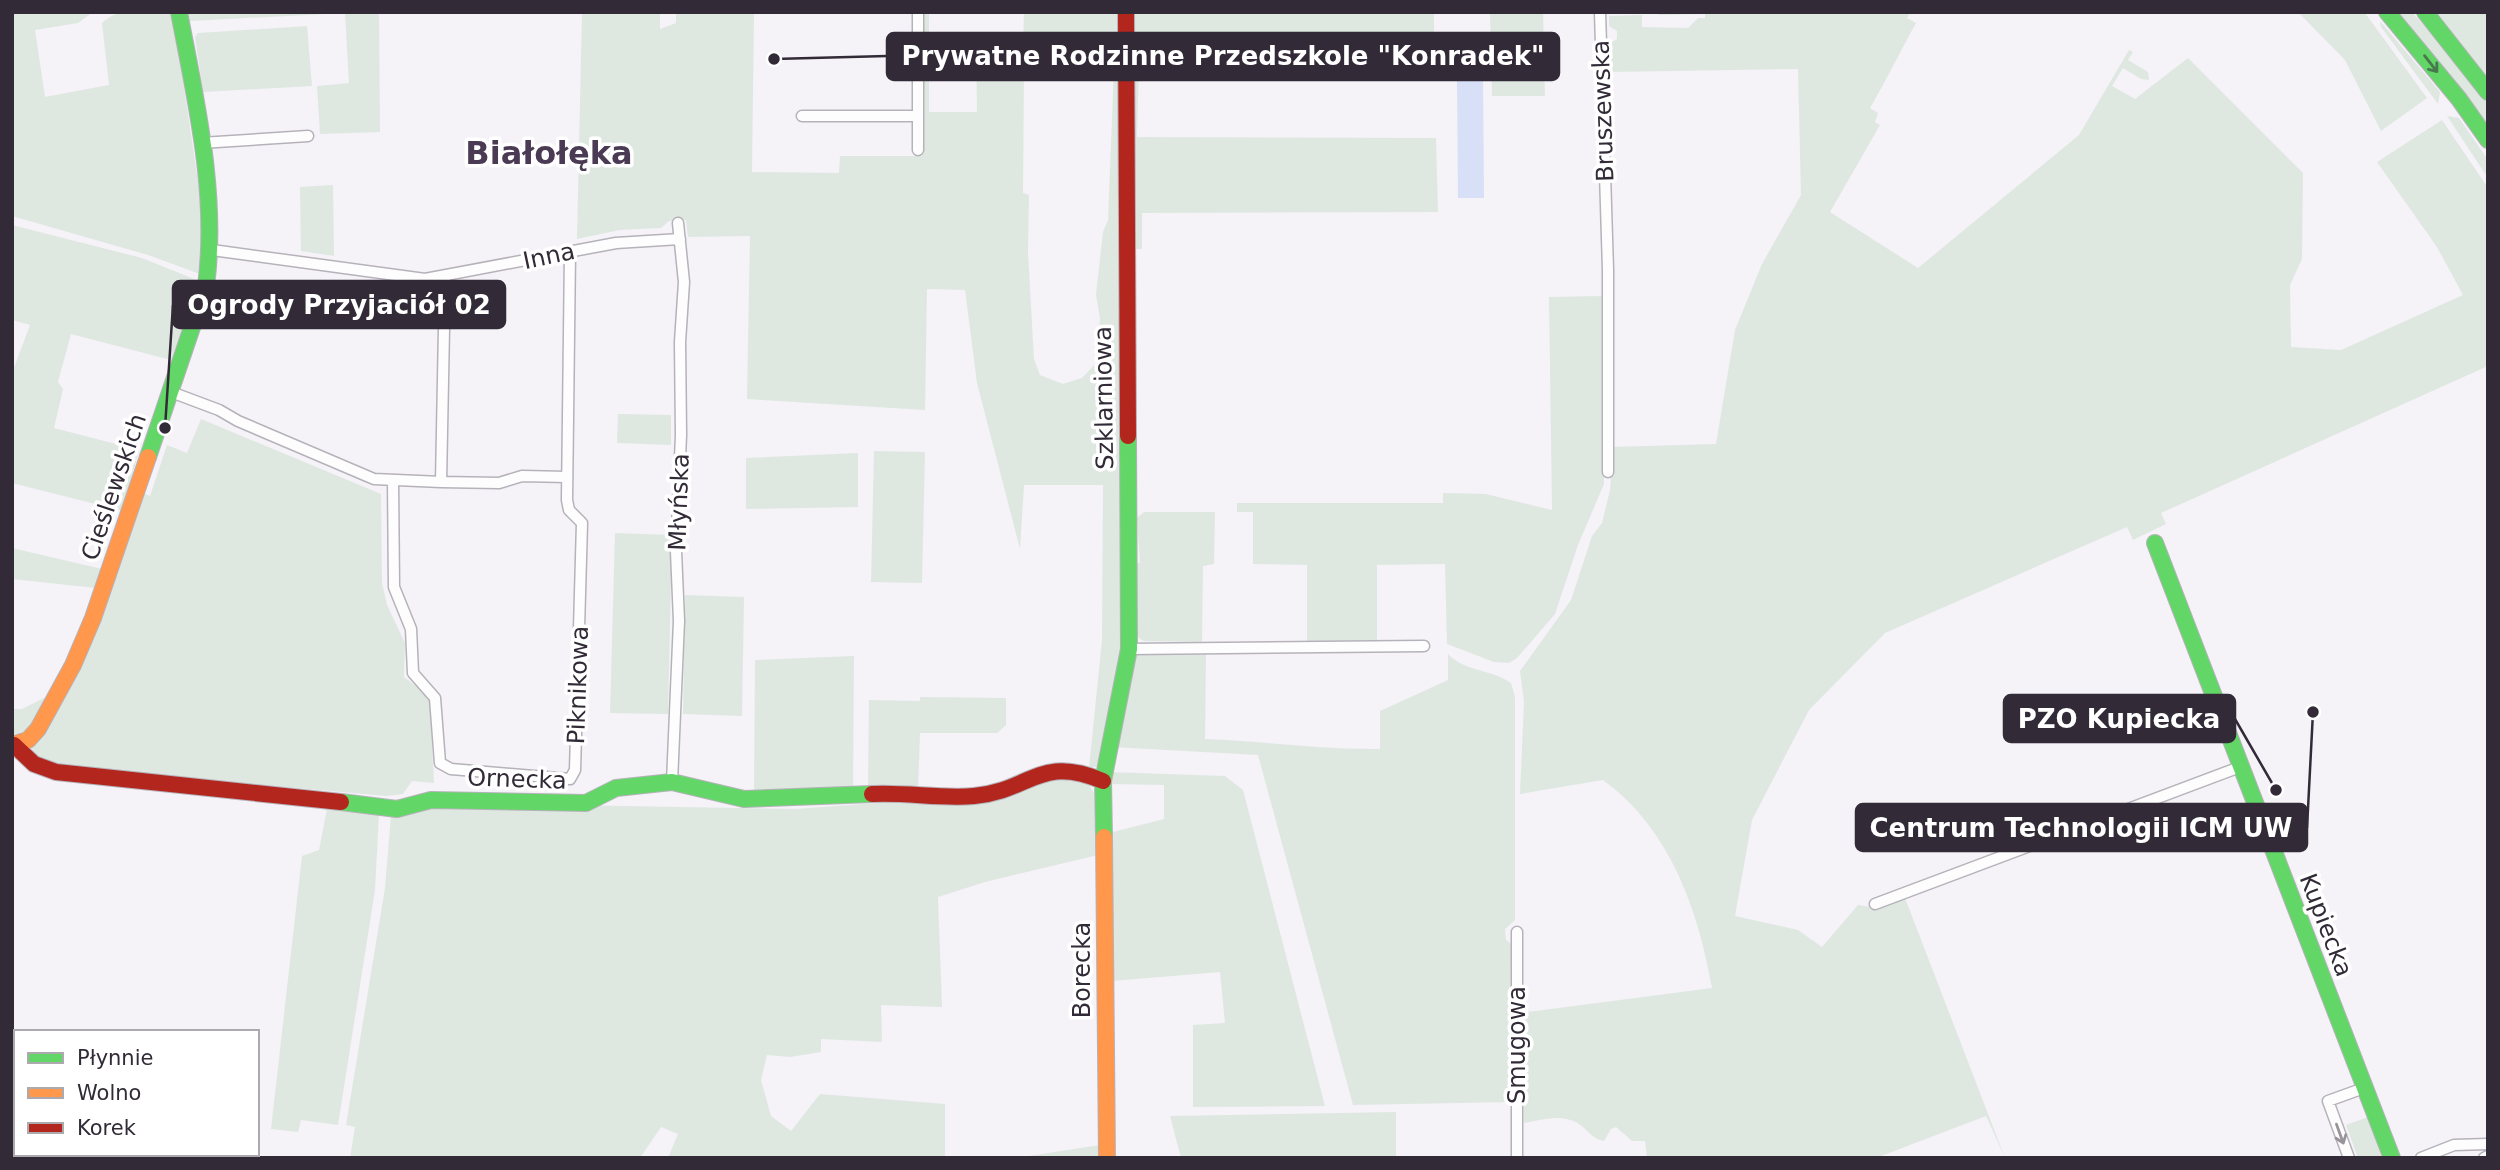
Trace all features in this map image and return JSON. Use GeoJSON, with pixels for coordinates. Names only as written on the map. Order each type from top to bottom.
{"type":"FeatureCollection","features":[{"type":"Feature","properties":{"kind":"street","name":"Cieślewskich"},"geometry":{"type":"LineString","coordinates":[[13,745],[28,740],[38,729],[79,652],[204,294],[212,250],[201,143],[178,12]]}},
{"type":"Feature","properties":{"kind":"street"},"geometry":{"type":"LineString","coordinates":[[918,12],[918,150]]}},
{"type":"Feature","properties":{"kind":"street","name":"Szklarniowa"},"geometry":{"type":"LineString","coordinates":[[1103,781],[1129,649],[1126,12]]}},
{"type":"Feature","properties":{"kind":"street","name":"Bruszewska"},"geometry":{"type":"LineString","coordinates":[[1600,12],[1606,209],[1608,472]]}},
{"type":"Feature","properties":{"kind":"street"},"geometry":{"type":"LineString","coordinates":[[2387,12],[2459,99],[2488,140]]}},
{"type":"Feature","properties":{"kind":"street"},"geometry":{"type":"LineString","coordinates":[[2426,12],[2488,92]]}},
{"type":"Feature","properties":{"kind":"street"},"geometry":{"type":"LineString","coordinates":[[803,116],[918,116]]}},
{"type":"Feature","properties":{"kind":"street"},"geometry":{"type":"LineString","coordinates":[[201,143],[308,136]]}},
{"type":"Feature","properties":{"kind":"street","name":"Młyńska"},"geometry":{"type":"LineString","coordinates":[[672,782],[679,621],[679,368],[684,282],[678,223]]}},
{"type":"Feature","properties":{"kind":"street","name":"Inna"},"geometry":{"type":"LineString","coordinates":[[212,250],[413,278],[445,277],[616,243],[680,239]]}},
{"type":"Feature","properties":{"kind":"street","name":"Piknikowa"},"geometry":{"type":"LineString","coordinates":[[393,481],[394,586],[412,634],[412,673],[435,698],[440,763],[451,769],[566,780],[573,777],[582,523],[567,504],[570,252]]}},
{"type":"Feature","properties":{"kind":"street"},"geometry":{"type":"LineString","coordinates":[[441,482],[445,277]]}},
{"type":"Feature","properties":{"kind":"street"},"geometry":{"type":"LineString","coordinates":[[172,392],[374,479],[499,483],[522,476],[567,477]]}},
{"type":"Feature","properties":{"kind":"street","name":"Kupiecka"},"geometry":{"type":"LineString","coordinates":[[2154,543],[2392,1158]]}},
{"type":"Feature","properties":{"kind":"street"},"geometry":{"type":"LineString","coordinates":[[1129,649],[1423,646]]}},
{"type":"Feature","properties":{"kind":"street","name":"Ornecka"},"geometry":{"type":"LineString","coordinates":[[13,745],[34,764],[56,772],[238,789],[386,809],[397,809],[431,800],[586,803],[629,784],[672,782],[744,799],[769,800],[898,792],[973,796],[1000,790],[1027,778],[1060,769],[1103,781]]}},
{"type":"Feature","properties":{"kind":"street"},"geometry":{"type":"LineString","coordinates":[[1875,904],[2240,767]]}},
{"type":"Feature","properties":{"kind":"street","name":"Borecka"},"geometry":{"type":"LineString","coordinates":[[1103,781],[1107,1158]]}},
{"type":"Feature","properties":{"kind":"street","name":"Smugowa"},"geometry":{"type":"LineString","coordinates":[[1517,932],[1517,1158]]}},
{"type":"Feature","properties":{"kind":"street"},"geometry":{"type":"LineString","coordinates":[[2349,1158],[2328,1101],[2364,1088]]}},
{"type":"Feature","properties":{"kind":"street"},"geometry":{"type":"LineString","coordinates":[[2421,1158],[2454,1146],[2488,1144]]}},
{"type":"Feature","properties":{"kind":"shaded area"},"geometry":{"type":"Polygon","coordinates":[[[135,11],[173,12],[202,209],[203,270],[200,274],[148,255],[12,216],[12,12],[93,12],[78,23],[35,30],[45,97],[109,85],[102,23],[109,18],[135,11]]]}},
{"type":"Feature","properties":{"kind":"shaded area"},"geometry":{"type":"Polygon","coordinates":[[[188,12],[379,12],[380,132],[320,134],[317,86],[349,83],[345,13],[190,21],[188,12]]]}},
{"type":"Feature","properties":{"kind":"shaded area"},"geometry":{"type":"Polygon","coordinates":[[[582,12],[660,12],[660,29],[676,23],[676,12],[754,12],[752,172],[839,173],[840,156],[922,156],[923,12],[929,12],[929,112],[977,112],[976,35],[1023,47],[1024,12],[1121,12],[1121,34],[1094,36],[1088,66],[1024,65],[1023,193],[1029,195],[1028,253],[1034,359],[1040,375],[1063,384],[1082,378],[1097,362],[1100,318],[1096,295],[1103,232],[1108,220],[1114,68],[1121,68],[1124,640],[1099,766],[1089,768],[1102,640],[1103,485],[1024,485],[1020,549],[977,383],[965,290],[927,289],[925,410],[747,399],[750,236],[688,237],[686,220],[669,221],[661,228],[620,230],[577,239],[582,12]]]}},
{"type":"Feature","properties":{"kind":"shaded area"},"geometry":{"type":"Polygon","coordinates":[[[1135,12],[1434,12],[1434,67],[1139,65],[1137,137],[1436,138],[1438,212],[1142,213],[1142,249],[1134,249],[1135,12]]]}},
{"type":"Feature","properties":{"kind":"shaded area"},"geometry":{"type":"Polygon","coordinates":[[[1490,12],[1543,12],[1545,96],[1492,96],[1490,12]]]}},
{"type":"Feature","properties":{"kind":"shaded area"},"geometry":{"type":"Polygon","coordinates":[[[1658,12],[1910,12],[1907,18],[1916,23],[1870,108],[1878,113],[1875,122],[1880,125],[1830,212],[1918,268],[2079,135],[2129,50],[2133,52],[2128,60],[2148,72],[2149,80],[2141,79],[2123,68],[2112,86],[2135,99],[2188,58],[2303,173],[2302,259],[2290,285],[2291,347],[2341,350],[2463,295],[2437,247],[2377,162],[2442,120],[2488,188],[2488,366],[2161,513],[2166,524],[2133,540],[2127,527],[1885,633],[1809,710],[1752,820],[1735,916],[1798,930],[1822,947],[1858,905],[1878,908],[1905,898],[2005,1158],[1986,1116],[1876,1158],[1647,1158],[1645,1141],[1632,1141],[1616,1127],[1611,1129],[1604,1141],[1596,1138],[1580,1124],[1563,1118],[1524,1123],[1521,1013],[1712,988],[1698,929],[1677,873],[1646,822],[1626,800],[1603,780],[1520,794],[1524,702],[1520,671],[1571,600],[1592,536],[1602,523],[1610,490],[1613,447],[1716,444],[1735,330],[1762,264],[1801,195],[1798,69],[1609,72],[1609,44],[1617,39],[1617,31],[1609,26],[1609,16],[1642,15],[1642,27],[1688,28],[1698,18],[1705,18],[1705,14],[1658,15],[1658,12]]]}},
{"type":"Feature","properties":{"kind":"shaded area"},"geometry":{"type":"Polygon","coordinates":[[[2298,12],[2365,13],[2427,98],[2381,131],[2345,60],[2298,12]]]}},
{"type":"Feature","properties":{"kind":"shaded area"},"geometry":{"type":"Polygon","coordinates":[[[2395,12],[2412,12],[2452,56],[2488,103],[2488,129],[2395,12]]]}},
{"type":"Feature","properties":{"kind":"shaded area"},"geometry":{"type":"Polygon","coordinates":[[[2434,12],[2488,12],[2488,82],[2434,12]]]}},
{"type":"Feature","properties":{"kind":"shaded area"},"geometry":{"type":"Polygon","coordinates":[[[2380,21],[2440,92],[2438,104],[2381,27],[2380,21]]]}},
{"type":"Feature","properties":{"kind":"shaded area"},"geometry":{"type":"Polygon","coordinates":[[[307,26],[312,86],[203,92],[195,37],[198,33],[307,26]]]}},
{"type":"Feature","properties":{"kind":"shaded area"},"geometry":{"type":"Polygon","coordinates":[[[2447,116],[2459,118],[2488,160],[2488,178],[2447,116]]]}},
{"type":"Feature","properties":{"kind":"shaded area"},"geometry":{"type":"Polygon","coordinates":[[[333,185],[334,256],[301,251],[300,187],[333,185]]]}},
{"type":"Feature","properties":{"kind":"shaded area"},"geometry":{"type":"Polygon","coordinates":[[[12,225],[142,258],[199,281],[171,360],[71,334],[58,382],[63,389],[54,428],[139,450],[123,511],[12,483],[12,373],[30,325],[12,320],[12,225]]]}},
{"type":"Feature","properties":{"kind":"shaded area"},"geometry":{"type":"Polygon","coordinates":[[[1602,296],[1604,484],[1578,545],[1555,614],[1517,658],[1509,663],[1494,662],[1447,644],[1445,564],[1377,565],[1377,642],[1307,642],[1307,565],[1253,564],[1253,512],[1237,512],[1237,503],[1443,503],[1443,493],[1486,494],[1552,510],[1549,297],[1602,296]]]}},
{"type":"Feature","properties":{"kind":"shaded area"},"geometry":{"type":"Polygon","coordinates":[[[618,414],[671,415],[671,445],[617,443],[618,414]]]}},
{"type":"Feature","properties":{"kind":"shaded area"},"geometry":{"type":"Polygon","coordinates":[[[201,419],[381,494],[382,583],[387,605],[405,643],[404,677],[428,695],[430,702],[434,783],[412,781],[403,794],[387,796],[50,766],[36,757],[31,746],[143,493],[150,496],[167,445],[187,453],[201,419]]]}},
{"type":"Feature","properties":{"kind":"shaded area"},"geometry":{"type":"Polygon","coordinates":[[[874,451],[925,452],[922,583],[871,582],[874,451]]]}},
{"type":"Feature","properties":{"kind":"shaded area"},"geometry":{"type":"Polygon","coordinates":[[[858,453],[858,507],[746,509],[746,458],[858,453]]]}},
{"type":"Feature","properties":{"kind":"shaded area"},"geometry":{"type":"Polygon","coordinates":[[[1144,512],[1215,512],[1214,564],[1203,566],[1202,642],[1144,641],[1137,636],[1133,628],[1133,564],[1140,563],[1137,518],[1144,512]]]}},
{"type":"Feature","properties":{"kind":"shaded area"},"geometry":{"type":"Polygon","coordinates":[[[615,533],[672,535],[668,714],[610,713],[615,533]]]}},
{"type":"Feature","properties":{"kind":"shaded area"},"geometry":{"type":"Polygon","coordinates":[[[12,548],[102,569],[96,588],[12,579],[12,548]]]}},
{"type":"Feature","properties":{"kind":"shaded area"},"geometry":{"type":"Polygon","coordinates":[[[685,595],[744,597],[742,716],[683,714],[685,595]]]}},
{"type":"Feature","properties":{"kind":"shaded area"},"geometry":{"type":"Polygon","coordinates":[[[1206,654],[1205,739],[1380,749],[1380,711],[1448,680],[1448,654],[1462,664],[1504,678],[1511,683],[1515,697],[1515,920],[1505,929],[1506,940],[1511,944],[1510,1102],[1353,1105],[1258,755],[1112,747],[1135,655],[1206,654]]]}},
{"type":"Feature","properties":{"kind":"shaded area"},"geometry":{"type":"Polygon","coordinates":[[[854,656],[853,791],[754,793],[755,660],[854,656]]]}},
{"type":"Feature","properties":{"kind":"shaded area"},"geometry":{"type":"Polygon","coordinates":[[[920,697],[1006,698],[1006,725],[997,733],[920,733],[918,790],[868,788],[869,700],[920,701],[920,697]]]}},
{"type":"Feature","properties":{"kind":"shaded area"},"geometry":{"type":"Polygon","coordinates":[[[44,698],[49,700],[31,728],[12,738],[12,709],[22,709],[44,698]]]}},
{"type":"Feature","properties":{"kind":"shaded area"},"geometry":{"type":"Polygon","coordinates":[[[1108,772],[1225,776],[1243,790],[1325,1106],[1193,1107],[1193,1025],[1225,1023],[1220,972],[1112,981],[1109,833],[1164,819],[1164,785],[1108,784],[1108,772]]]}},
{"type":"Feature","properties":{"kind":"shaded area"},"geometry":{"type":"Polygon","coordinates":[[[1085,778],[1094,793],[1098,855],[985,882],[938,897],[942,1007],[881,1005],[882,1042],[821,1039],[821,1052],[790,1057],[767,1055],[761,1080],[771,1116],[791,1131],[820,1094],[945,1104],[945,1158],[668,1158],[678,1134],[661,1127],[640,1158],[350,1158],[355,1127],[346,1125],[385,888],[391,815],[406,816],[445,803],[796,809],[930,799],[971,801],[1007,797],[1044,779],[1085,778]]]}},
{"type":"Feature","properties":{"kind":"shaded area"},"geometry":{"type":"Polygon","coordinates":[[[327,809],[379,814],[375,890],[338,1125],[301,1120],[298,1132],[271,1129],[302,856],[319,850],[327,809]]]}},
{"type":"Feature","properties":{"kind":"shaded area"},"geometry":{"type":"Polygon","coordinates":[[[1396,1112],[1396,1158],[1181,1158],[1170,1116],[1396,1112]]]}},
{"type":"Feature","properties":{"kind":"shaded area"},"geometry":{"type":"Polygon","coordinates":[[[2371,1116],[2386,1158],[2358,1158],[2346,1125],[2371,1116]]]}},
{"type":"Feature","properties":{"kind":"shaded area"},"geometry":{"type":"Polygon","coordinates":[[[1100,1145],[1100,1158],[1022,1158],[1022,1157],[1100,1145]]]}},
{"type":"Feature","properties":{"kind":"water"},"geometry":{"type":"Polygon","coordinates":[[[1457,79],[1483,79],[1484,198],[1458,198],[1457,79]]]}},
{"type":"Feature","properties":{"kind":"traffic: fast"},"geometry":{"type":"LineString","coordinates":[[148,457],[206,286],[209,252],[203,148],[179,12]]}},
{"type":"Feature","properties":{"kind":"traffic: fast"},"geometry":{"type":"LineString","coordinates":[[2387,12],[2459,99],[2488,140]]}},
{"type":"Feature","properties":{"kind":"traffic: fast"},"geometry":{"type":"LineString","coordinates":[[2425,12],[2488,92]]}},
{"type":"Feature","properties":{"kind":"traffic: fast"},"geometry":{"type":"LineString","coordinates":[[1104,837],[1103,781],[1129,649],[1128,436]]}},
{"type":"Feature","properties":{"kind":"traffic: fast"},"geometry":{"type":"LineString","coordinates":[[2155,543],[2392,1158]]}},
{"type":"Feature","properties":{"kind":"traffic: fast"},"geometry":{"type":"LineString","coordinates":[[341,802],[397,809],[431,800],[586,803],[616,788],[672,782],[744,799],[872,794]]}},
{"type":"Feature","properties":{"kind":"traffic: slow"},"geometry":{"type":"LineString","coordinates":[[12,745],[28,740],[38,729],[73,665],[93,618],[148,457]]}},
{"type":"Feature","properties":{"kind":"traffic: slow"},"geometry":{"type":"LineString","coordinates":[[1104,837],[1107,1158]]}},
{"type":"Feature","properties":{"kind":"traffic: jam"},"geometry":{"type":"LineString","coordinates":[[1126,12],[1128,436]]}},
{"type":"Feature","properties":{"kind":"traffic: jam"},"geometry":{"type":"LineString","coordinates":[[14,745],[34,764],[56,772],[341,802]]}},
{"type":"Feature","properties":{"kind":"traffic: jam"},"geometry":{"type":"LineString","coordinates":[[872,794],[974,796],[1009,788],[1036,776],[1064,771],[1103,781]]}},
{"type":"Feature","properties":{"kind":"place","name":"Prywatne Rodzinne Przedszkole \"Konradek\""},"geometry":{"type":"Point","coordinates":[774,59]}},
{"type":"Feature","properties":{"kind":"place","name":"Ogrody Przyjaciół 02"},"geometry":{"type":"Point","coordinates":[165,428]}},
{"type":"Feature","properties":{"kind":"place","name":"Centrum Technologii ICM UW"},"geometry":{"type":"Point","coordinates":[2313,712]}},
{"type":"Feature","properties":{"kind":"place","name":"PZO Kupiecka"},"geometry":{"type":"Point","coordinates":[2276,790]}},
{"type":"Feature","properties":{"kind":"district","name":"Białołęka"},"geometry":{"type":"Point","coordinates":[549,153]}}]}
